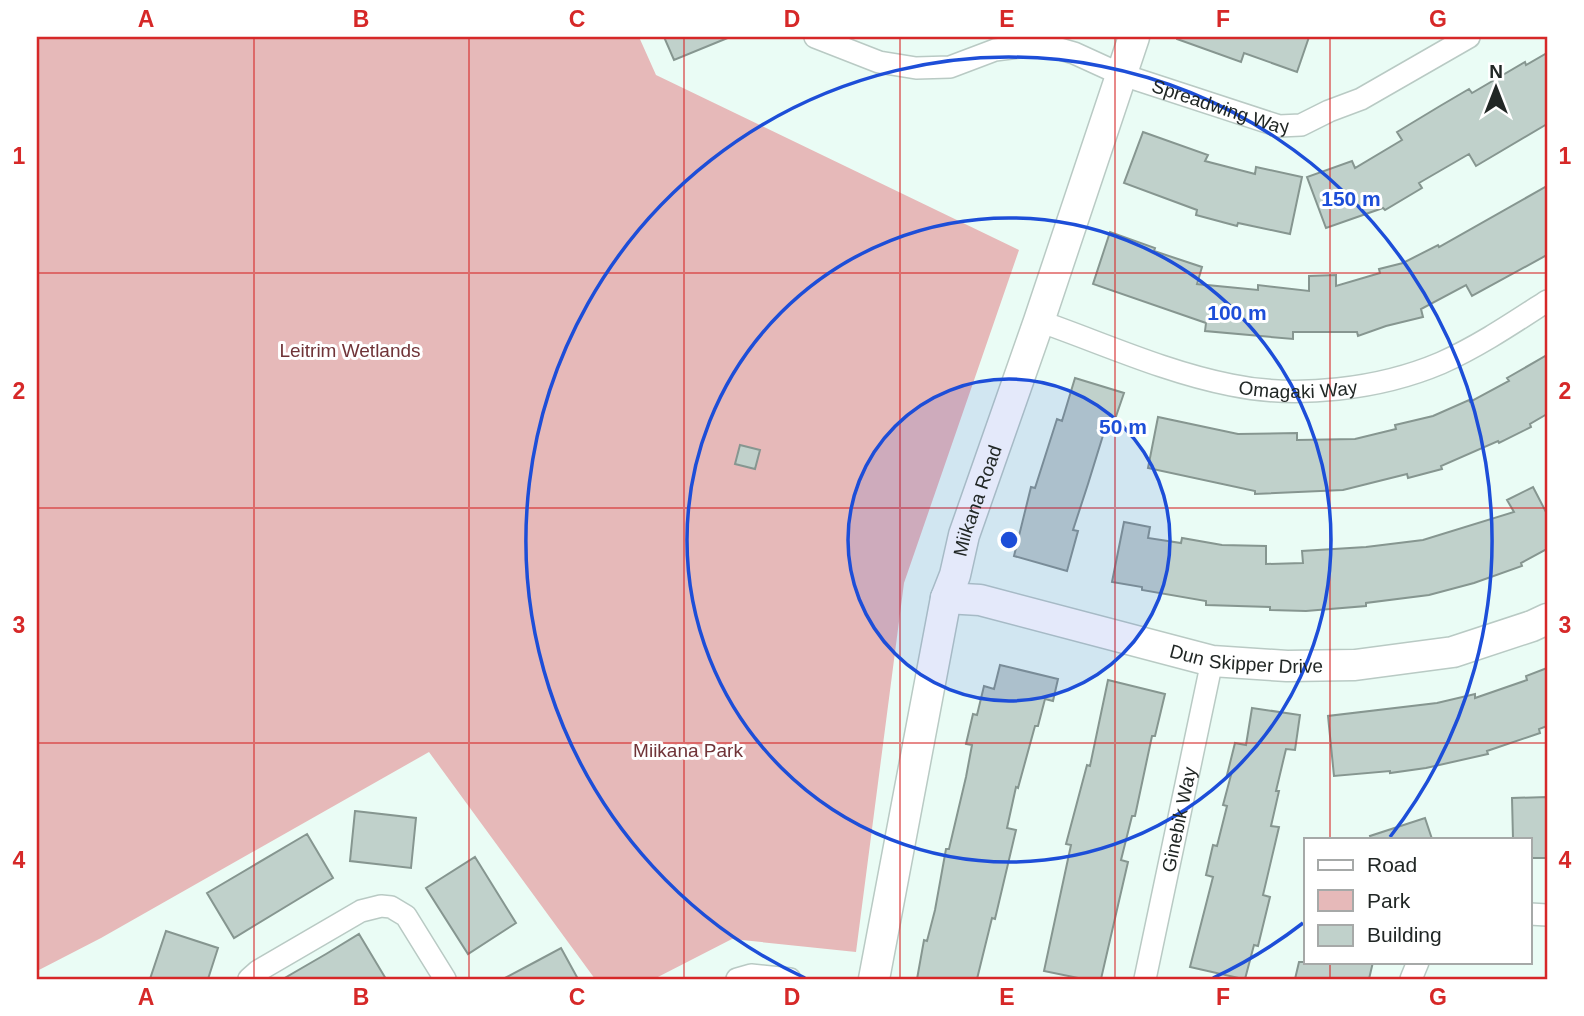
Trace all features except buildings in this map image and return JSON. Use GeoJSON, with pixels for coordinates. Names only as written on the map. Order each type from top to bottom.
{"type":"FeatureCollection","features":[{"type":"Feature","properties":{"kind":"street","name":"Spreadwing Way"},"geometry":{"type":"LineString","coordinates":[[815,37],[879,62],[916,68],[950,67],[995,50],[1028,46],[1053,47],[1074,53],[1120,74],[1279,126],[1301,125],[1361,99],[1469,37]]}},
{"type":"Feature","properties":{"kind":"street","name":"Miikana Road"},"geometry":{"type":"LineString","coordinates":[[874,979],[946,597],[964,535],[1134,37]]}},
{"type":"Feature","properties":{"kind":"street","name":"Omagaki Way"},"geometry":{"type":"LineString","coordinates":[[1039,321],[1170,369],[1232,385],[1262,389],[1331,390],[1382,382],[1440,363],[1485,340],[1547,301]]}},
{"type":"Feature","properties":{"kind":"street","name":"Dun Skipper Drive"},"geometry":{"type":"LineString","coordinates":[[946,597],[979,600],[1212,661],[1287,666],[1354,665],[1453,652],[1547,619]]}},
{"type":"Feature","properties":{"kind":"street","name":"Ginebik Way"},"geometry":{"type":"LineString","coordinates":[[1145,979],[1212,661]]}},
{"type":"Feature","properties":{"kind":"street"},"geometry":{"type":"LineString","coordinates":[[248,979],[361,911],[381,906],[391,907],[406,916],[414,925],[445,979]]}},
{"type":"Feature","properties":{"kind":"street"},"geometry":{"type":"LineString","coordinates":[[737,979],[751,975],[790,979]]}},
{"type":"Feature","properties":{"kind":"green space","name":"Leitrim Wetlands"},"geometry":{"type":"Polygon","coordinates":[[[37,37],[639,37],[656,75],[1019,250],[904,583],[856,952],[732,939],[654,979],[595,979],[429,752],[101,938],[37,971],[37,37]]]}},
{"type":"Feature","properties":{"kind":"park label","name":"Miikana Park"},"geometry":{"type":"Point","coordinates":[688,750]}}]}
